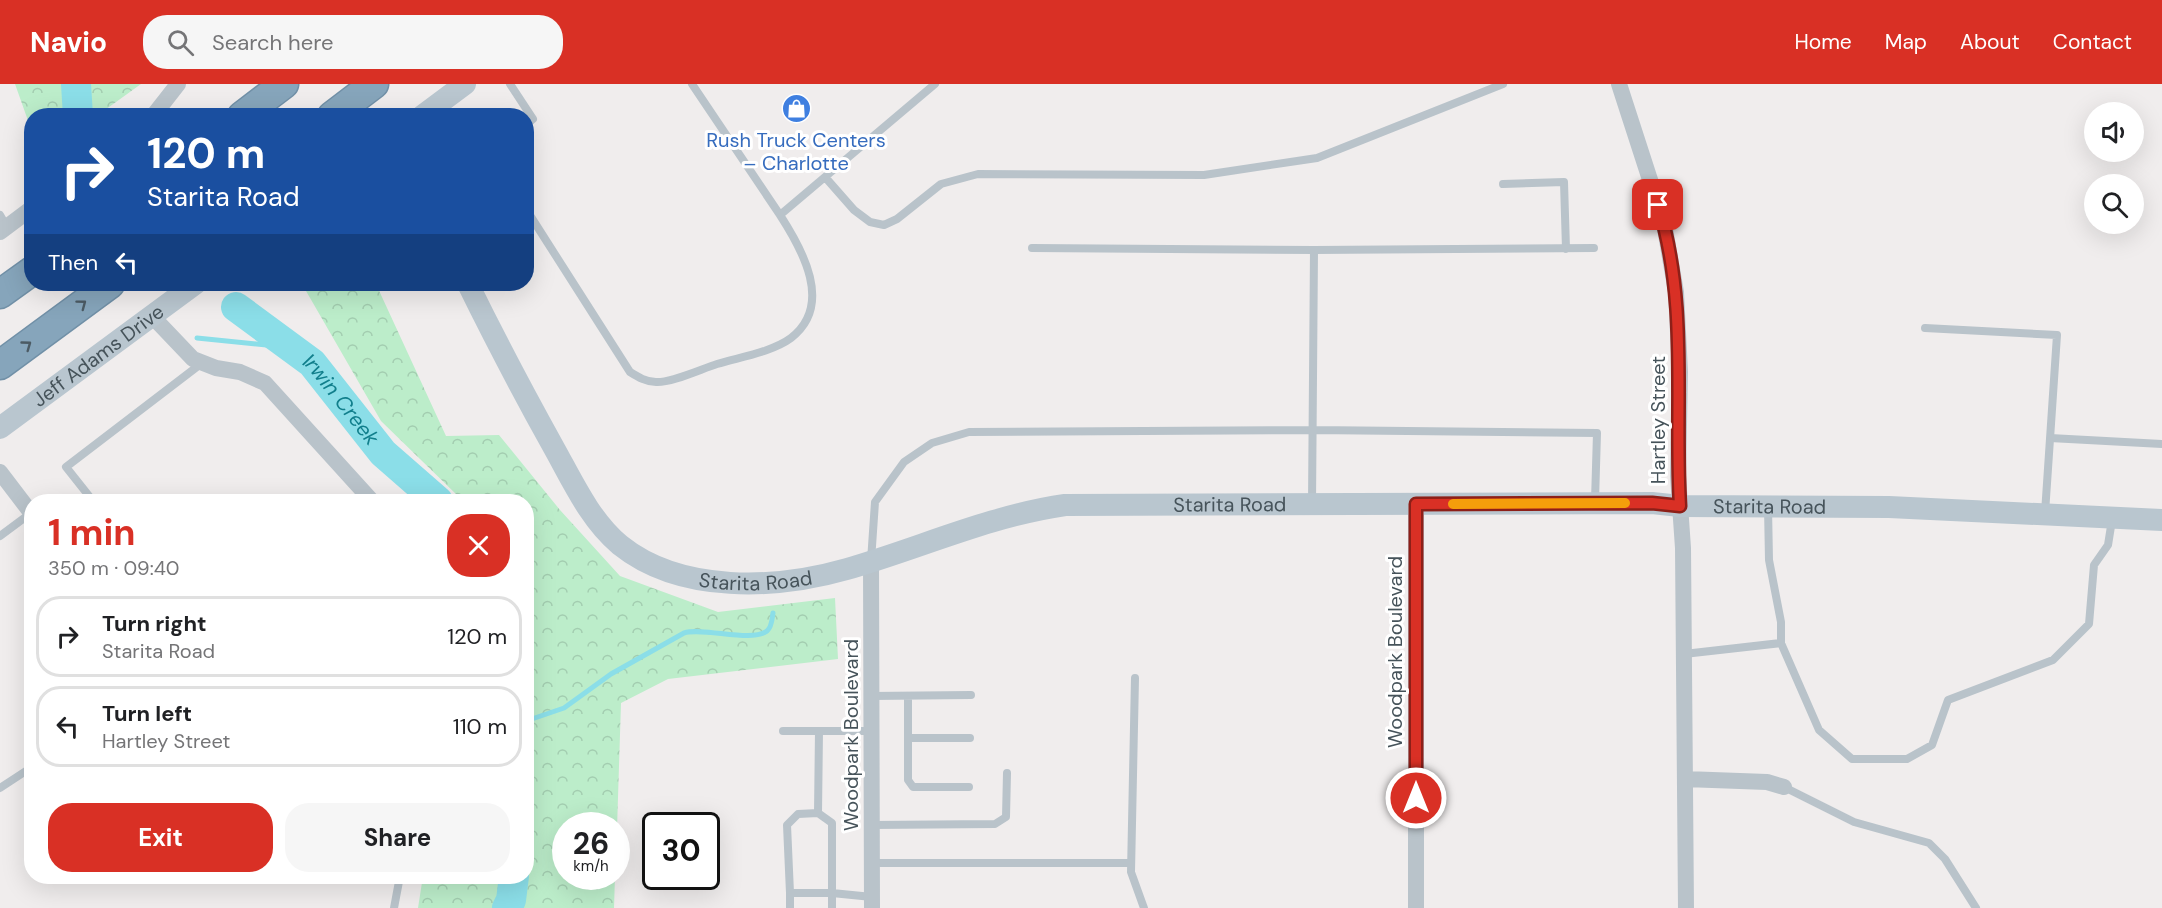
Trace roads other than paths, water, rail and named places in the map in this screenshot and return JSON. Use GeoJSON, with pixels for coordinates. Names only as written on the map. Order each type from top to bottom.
{"type":"FeatureCollection","features":[{"type":"Feature","properties":{"kind":"highway"},"geometry":{"type":"LineString","coordinates":[[252,108],[284,84]]}},
{"type":"Feature","properties":{"kind":"highway"},"geometry":{"type":"LineString","coordinates":[[342,108],[374,84]]}},
{"type":"Feature","properties":{"kind":"highway"},"geometry":{"type":"LineString","coordinates":[[0,294],[24,277]]}},
{"type":"Feature","properties":{"kind":"highway"},"geometry":{"type":"LineString","coordinates":[[0,365],[100,291]]}},
{"type":"Feature","properties":{"kind":"street"},"geometry":{"type":"LineString","coordinates":[[159,108],[178,84]]}},
{"type":"Feature","properties":{"kind":"street"},"geometry":{"type":"LineString","coordinates":[[433,108],[465,84]]}},
{"type":"Feature","properties":{"kind":"street","name":"Hartley Street"},"geometry":{"type":"LineString","coordinates":[[1619,84],[1664,223],[1673,269],[1680,361],[1686,908]]}},
{"type":"Feature","properties":{"kind":"street"},"geometry":{"type":"LineString","coordinates":[[2,224],[24,212]]}},
{"type":"Feature","properties":{"kind":"street","name":"Jeff Adams Drive"},"geometry":{"type":"LineString","coordinates":[[0,428],[186,291]]}},
{"type":"Feature","properties":{"kind":"street","name":"Starita Road"},"geometry":{"type":"LineString","coordinates":[[471,291],[510,369],[585,504],[600,525],[630,552],[653,565],[682,574],[726,581],[784,581],[819,576],[871,562],[1015,514],[1065,505],[1652,503],[1680,506],[1889,507],[2162,520]]}},
{"type":"Feature","properties":{"kind":"street"},"geometry":{"type":"LineString","coordinates":[[152,316],[193,359],[240,372],[265,383],[366,494]]}},
{"type":"Feature","properties":{"kind":"street"},"geometry":{"type":"LineString","coordinates":[[0,472],[24,504]]}},
{"type":"Feature","properties":{"kind":"street","name":"Woodpark Boulevard"},"geometry":{"type":"LineString","coordinates":[[1416,504],[1416,908]]}},
{"type":"Feature","properties":{"kind":"street","name":"Woodpark Boulevard"},"geometry":{"type":"LineString","coordinates":[[871,562],[872,903]]}},
{"type":"Feature","properties":{"kind":"street"},"geometry":{"type":"LineString","coordinates":[[1685,780],[1767,782],[1784,787]]}},
{"type":"Feature","properties":{"kind":"lane"},"geometry":{"type":"LineString","coordinates":[[510,84],[526,108]]}},
{"type":"Feature","properties":{"kind":"lane"},"geometry":{"type":"LineString","coordinates":[[534,222],[630,372],[657,382],[765,349],[790,339],[801,328],[810,311],[813,283],[806,260],[780,215],[692,84]]}},
{"type":"Feature","properties":{"kind":"lane"},"geometry":{"type":"LineString","coordinates":[[780,215],[935,84]]}},
{"type":"Feature","properties":{"kind":"lane"},"geometry":{"type":"LineString","coordinates":[[825,177],[854,210],[870,222],[884,225],[897,219],[941,184],[978,174],[1204,175],[1317,158],[1503,84]]}},
{"type":"Feature","properties":{"kind":"lane"},"geometry":{"type":"LineString","coordinates":[[1503,184],[1564,182],[1566,249]]}},
{"type":"Feature","properties":{"kind":"lane"},"geometry":{"type":"LineString","coordinates":[[1032,248],[1314,250],[1594,248]]}},
{"type":"Feature","properties":{"kind":"lane"},"geometry":{"type":"LineString","coordinates":[[1312,504],[1314,250]]}},
{"type":"Feature","properties":{"kind":"lane"},"geometry":{"type":"LineString","coordinates":[[1925,328],[2056,335],[2045,514]]}},
{"type":"Feature","properties":{"kind":"lane"},"geometry":{"type":"LineString","coordinates":[[87,494],[66,467],[202,363]]}},
{"type":"Feature","properties":{"kind":"lane"},"geometry":{"type":"LineString","coordinates":[[871,562],[875,501],[904,462],[932,443],[969,432],[1313,430],[1597,432],[1595,503]]}},
{"type":"Feature","properties":{"kind":"lane"},"geometry":{"type":"LineString","coordinates":[[2050,438],[2162,444]]}},
{"type":"Feature","properties":{"kind":"lane"},"geometry":{"type":"LineString","coordinates":[[1768,506],[1769,560],[1781,622],[1781,643],[1819,730],[1852,759],[1907,759],[1932,745],[1948,700],[2053,660],[2089,624],[2094,565],[2108,545],[2113,517]]}},
{"type":"Feature","properties":{"kind":"lane"},"geometry":{"type":"LineString","coordinates":[[0,536],[24,518]]}},
{"type":"Feature","properties":{"kind":"lane"},"geometry":{"type":"LineString","coordinates":[[1684,654],[1781,643]]}},
{"type":"Feature","properties":{"kind":"lane"},"geometry":{"type":"LineString","coordinates":[[1135,678],[1131,872],[1144,908]]}},
{"type":"Feature","properties":{"kind":"lane"},"geometry":{"type":"LineString","coordinates":[[872,696],[971,695]]}},
{"type":"Feature","properties":{"kind":"lane"},"geometry":{"type":"LineString","coordinates":[[908,696],[908,780],[913,787],[969,787]]}},
{"type":"Feature","properties":{"kind":"lane"},"geometry":{"type":"LineString","coordinates":[[783,731],[872,731]]}},
{"type":"Feature","properties":{"kind":"lane"},"geometry":{"type":"LineString","coordinates":[[818,813],[819,731]]}},
{"type":"Feature","properties":{"kind":"lane"},"geometry":{"type":"LineString","coordinates":[[908,738],[970,738]]}},
{"type":"Feature","properties":{"kind":"lane"},"geometry":{"type":"LineString","coordinates":[[0,789],[24,772]]}},
{"type":"Feature","properties":{"kind":"lane"},"geometry":{"type":"LineString","coordinates":[[872,825],[995,824],[1006,818],[1007,773]]}},
{"type":"Feature","properties":{"kind":"lane"},"geometry":{"type":"LineString","coordinates":[[1784,787],[1854,822],[1929,843],[1945,859],[1976,908]]}},
{"type":"Feature","properties":{"kind":"lane"},"geometry":{"type":"LineString","coordinates":[[790,908],[788,825],[798,814],[818,813],[832,823],[832,908]]}},
{"type":"Feature","properties":{"kind":"lane"},"geometry":{"type":"LineString","coordinates":[[872,863],[1131,862]]}},
{"type":"Feature","properties":{"kind":"lane"},"geometry":{"type":"LineString","coordinates":[[394,908],[398,884]]}},
{"type":"Feature","properties":{"kind":"lane"},"geometry":{"type":"LineString","coordinates":[[790,893],[832,893],[872,903]]}},
{"type":"Feature","properties":{"kind":"waterway","name":"Irwin Creek"},"geometry":{"type":"LineString","coordinates":[[76,84],[78,108]]}},
{"type":"Feature","properties":{"kind":"waterway","name":"Irwin Creek"},"geometry":{"type":"LineString","coordinates":[[236,307],[312,363],[383,453],[430,494]]}},
{"type":"Feature","properties":{"kind":"waterway"},"geometry":{"type":"LineString","coordinates":[[197,338],[296,348]]}},
{"type":"Feature","properties":{"kind":"waterway"},"geometry":{"type":"LineString","coordinates":[[534,718],[564,708],[611,674],[684,633],[703,632],[751,636],[760,634],[770,627],[773,613]]}},
{"type":"Feature","properties":{"kind":"waterway","name":"Irwin Creek"},"geometry":{"type":"LineString","coordinates":[[507,908],[511,900],[513,884]]}},
{"type":"Feature","properties":{"kind":"place","name":"Rush Truck Centers – Charlotte"},"geometry":{"type":"Point","coordinates":[796,109]}}]}
